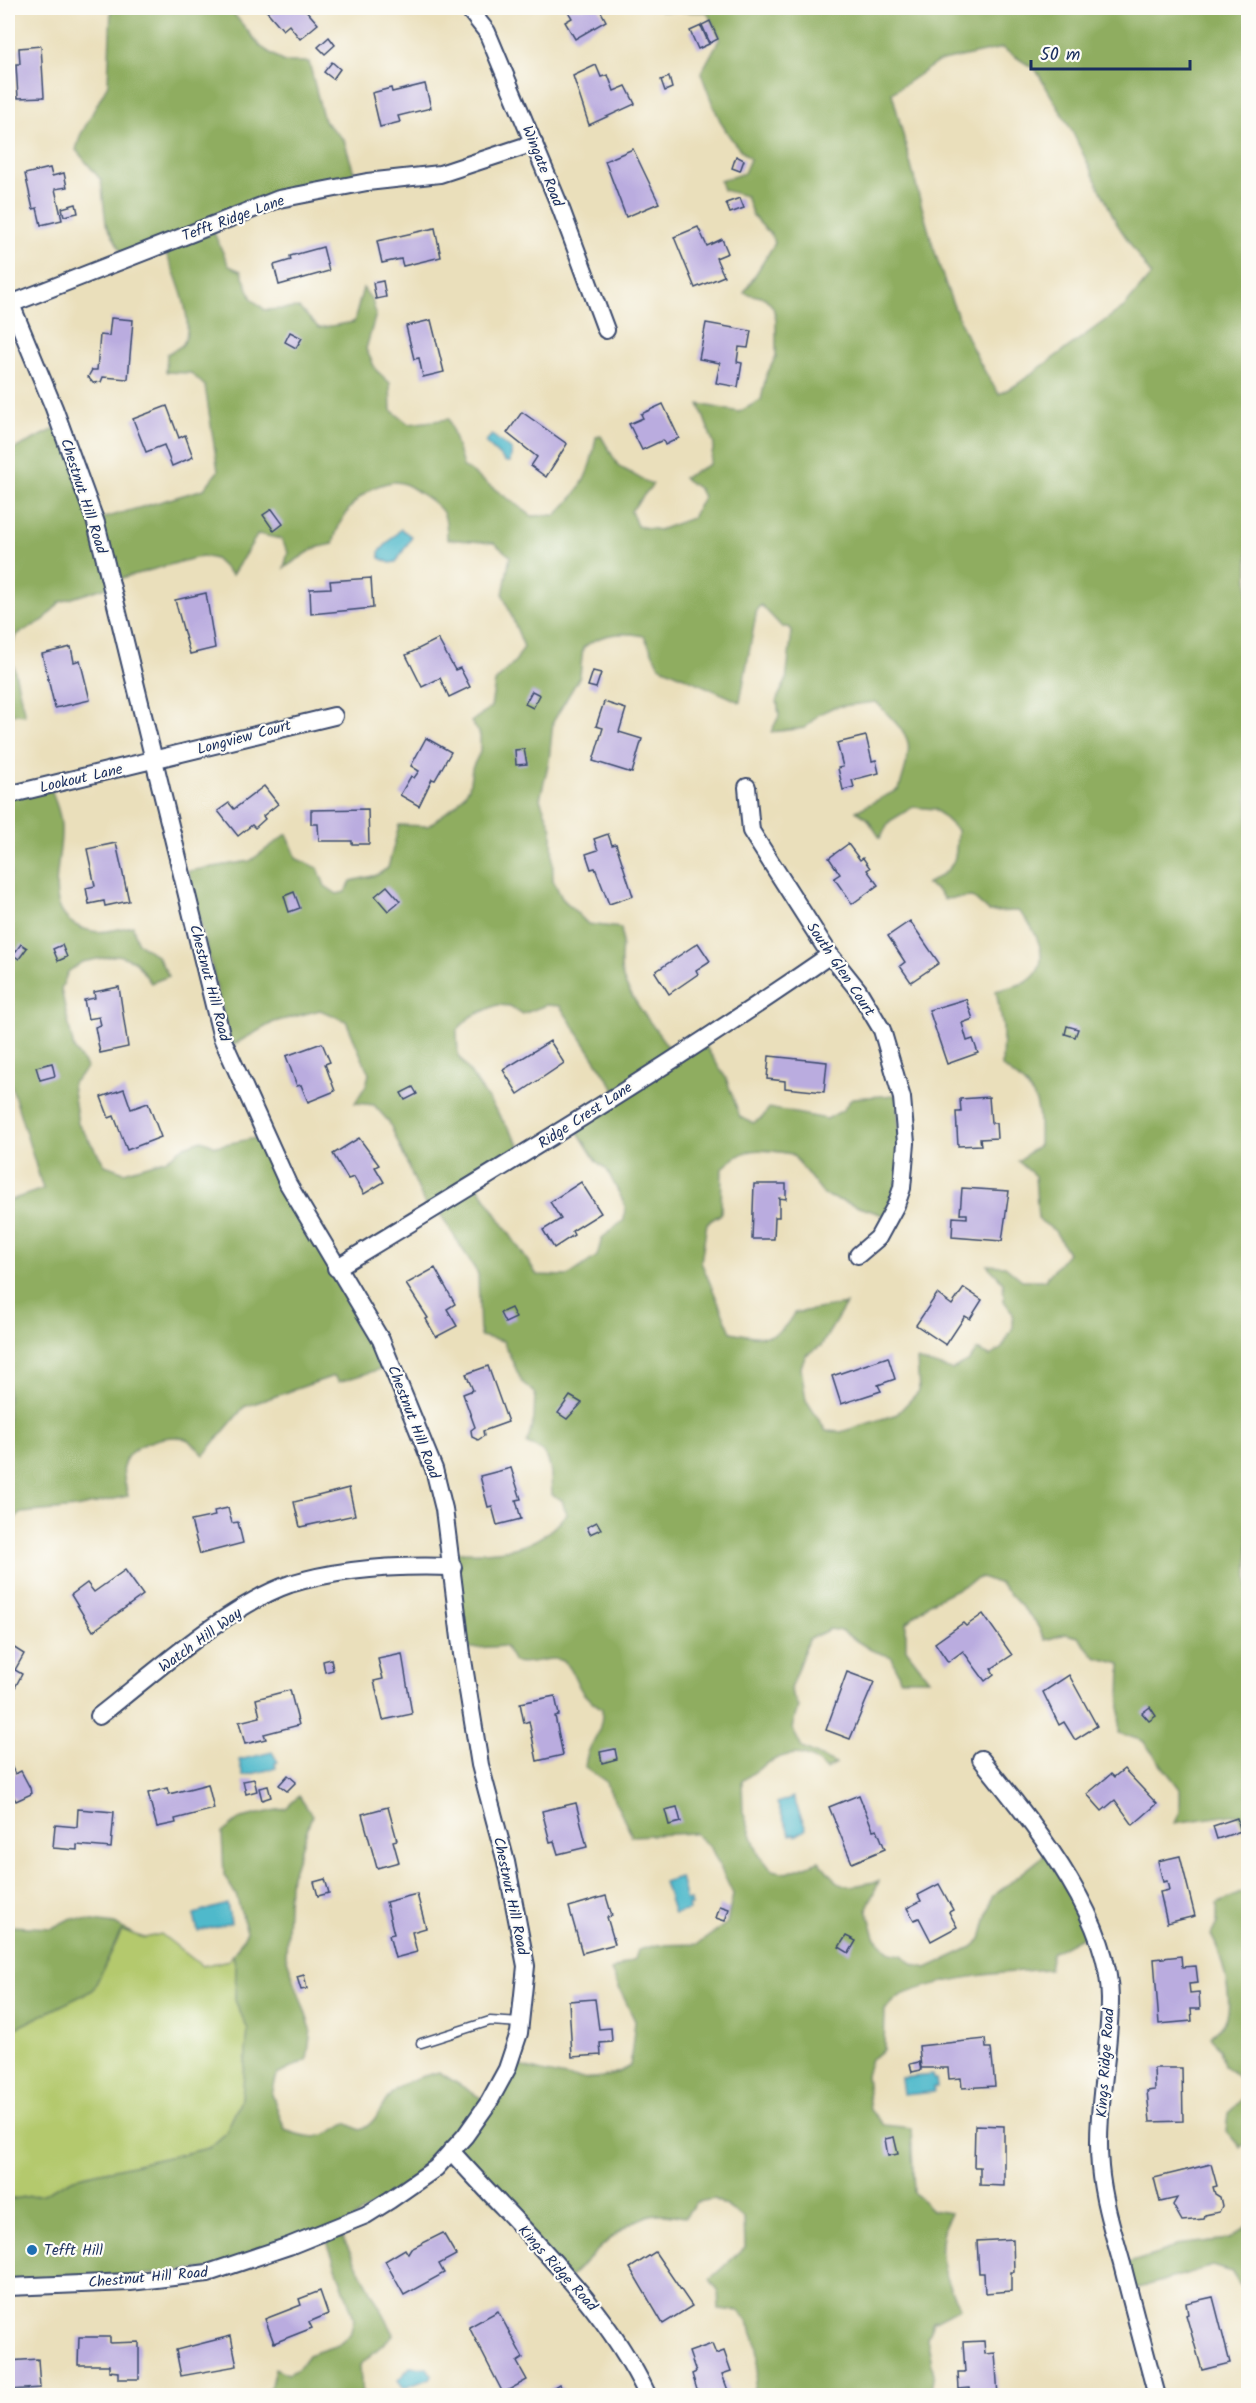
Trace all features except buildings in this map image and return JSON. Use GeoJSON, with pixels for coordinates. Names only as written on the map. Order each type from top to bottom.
{"type":"FeatureCollection","features":[{"type":"Feature","properties":{"kind":"street","name":"Wingate Road"},"geometry":{"type":"LineString","coordinates":[[468,8],[487,32],[534,143],[606,330]]}},
{"type":"Feature","properties":{"kind":"street","name":"Tefft Ridge Lane"},"geometry":{"type":"LineString","coordinates":[[8,302],[279,199],[367,182],[440,174],[534,143]]}},
{"type":"Feature","properties":{"kind":"street","name":"Chestnut Hill Road"},"geometry":{"type":"LineString","coordinates":[[8,302],[54,408],[96,523],[222,1038],[288,1184],[381,1340],[428,1452],[444,1509],[462,1654],[480,1765],[506,1862],[524,1948],[525,1977],[520,2023],[507,2069],[489,2102],[436,2168],[366,2215],[236,2266],[183,2277],[8,2287]]}},
{"type":"Feature","properties":{"kind":"street","name":"Longview Court"},"geometry":{"type":"LineString","coordinates":[[155,760],[295,723],[334,716]]}},
{"type":"Feature","properties":{"kind":"street","name":"Lookout Lane"},"geometry":{"type":"LineString","coordinates":[[8,795],[155,760]]}},
{"type":"Feature","properties":{"kind":"street","name":"South Glen Court"},"geometry":{"type":"LineString","coordinates":[[747,787],[751,831],[830,955],[858,990],[882,1030],[902,1098],[905,1166],[896,1205],[878,1238],[858,1255]]}},
{"type":"Feature","properties":{"kind":"street","name":"Ridge Crest Lane"},"geometry":{"type":"LineString","coordinates":[[336,1268],[530,1151],[734,1021],[830,955]]}},
{"type":"Feature","properties":{"kind":"street","name":"Watch Hill Way"},"geometry":{"type":"LineString","coordinates":[[99,1716],[223,1620],[275,1590],[344,1571],[453,1567]]}},
{"type":"Feature","properties":{"kind":"street","name":"Kings Ridge Road"},"geometry":{"type":"LineString","coordinates":[[981,1759],[1045,1839],[1093,1927],[1105,1961],[1110,1996],[1110,2016],[1101,2102],[1100,2165],[1105,2202],[1157,2396]]}},
{"type":"Feature","properties":{"kind":"street","name":"Kings Ridge Road"},"geometry":{"type":"LineString","coordinates":[[451,2151],[582,2292],[633,2365],[648,2396]]}},
{"type":"Feature","properties":{"kind":"lane"},"geometry":{"type":"LineString","coordinates":[[421,2043],[490,2021],[520,2023]]}},
{"type":"Feature","properties":{"kind":"green space"},"geometry":{"type":"Polygon","coordinates":[[[111,8],[229,8],[261,47],[284,62],[309,62],[324,121],[344,140],[356,179],[211,226],[229,266],[241,271],[252,299],[265,310],[299,308],[319,328],[354,322],[363,288],[372,300],[376,314],[366,349],[376,370],[390,383],[391,410],[409,424],[449,419],[463,466],[532,516],[556,515],[573,497],[588,471],[596,437],[601,436],[619,467],[653,484],[631,511],[637,526],[659,530],[692,518],[703,497],[699,489],[683,478],[710,464],[714,445],[699,404],[739,412],[761,400],[766,376],[776,356],[776,320],[773,307],[765,298],[744,293],[775,243],[771,235],[753,216],[746,196],[723,190],[720,181],[744,173],[750,159],[726,131],[701,73],[720,38],[707,12],[661,11],[661,8],[1248,8],[1248,1838],[1238,1814],[1174,1823],[1180,1812],[1180,1789],[1143,1741],[1119,1733],[1121,1664],[1095,1657],[1078,1637],[1066,1634],[1045,1640],[1035,1621],[1000,1584],[981,1577],[931,1602],[906,1623],[906,1649],[929,1679],[900,1679],[892,1657],[871,1650],[841,1631],[830,1629],[808,1640],[790,1689],[798,1707],[792,1728],[802,1748],[836,1764],[826,1770],[816,1760],[795,1754],[773,1760],[742,1781],[743,1812],[759,1855],[772,1870],[787,1873],[819,1861],[833,1878],[844,1885],[879,1881],[867,1908],[875,1937],[890,1953],[902,1955],[914,1965],[927,1968],[972,1947],[981,1939],[992,1897],[1045,1855],[1050,1858],[1089,1933],[1052,1953],[1049,1969],[994,1974],[937,1984],[902,1995],[885,2010],[884,2050],[871,2059],[866,2075],[870,2110],[884,2125],[911,2128],[914,2192],[932,2210],[951,2213],[942,2237],[942,2261],[944,2273],[960,2308],[933,2322],[927,2338],[934,2374],[930,2395],[752,2395],[758,2361],[756,2341],[747,2321],[739,2311],[719,2309],[718,2291],[710,2279],[745,2247],[744,2218],[715,2199],[696,2202],[685,2217],[661,2214],[647,2216],[615,2235],[569,2278],[449,2155],[338,2229],[394,2334],[360,2365],[362,2395],[259,2395],[270,2389],[275,2368],[288,2374],[298,2369],[308,2355],[338,2345],[350,2335],[354,2318],[324,2233],[234,2266],[8,2288],[8,2200],[43,2194],[74,2178],[209,2148],[225,2134],[242,2098],[248,2030],[235,2000],[236,1968],[233,1955],[247,1932],[236,1895],[224,1875],[222,1833],[241,1818],[286,1808],[299,1796],[312,1815],[289,1884],[286,1956],[311,2029],[307,2060],[277,2075],[272,2094],[285,2130],[303,2136],[317,2137],[330,2133],[346,2123],[360,2130],[374,2119],[387,2099],[401,2085],[439,2072],[484,2100],[506,2062],[553,2075],[585,2079],[615,2073],[630,2066],[635,2021],[611,1971],[635,1959],[638,1950],[657,1945],[698,1944],[727,1923],[733,1894],[711,1848],[694,1833],[632,1836],[605,1781],[585,1767],[586,1758],[600,1727],[602,1709],[580,1689],[569,1666],[559,1660],[551,1659],[529,1663],[514,1662],[505,1646],[462,1649],[448,1552],[498,1551],[527,1544],[554,1527],[566,1514],[562,1500],[552,1495],[551,1470],[547,1458],[542,1452],[527,1444],[534,1419],[535,1393],[522,1382],[503,1341],[480,1336],[478,1274],[438,1210],[426,1207],[389,1122],[374,1105],[355,1103],[366,1085],[369,1074],[346,1021],[320,1010],[274,1022],[231,1046],[188,871],[250,861],[287,834],[297,859],[318,868],[325,886],[337,894],[345,892],[351,881],[377,875],[388,868],[399,825],[428,826],[458,803],[469,788],[472,768],[480,752],[480,735],[471,722],[491,707],[495,682],[516,660],[524,647],[503,595],[510,556],[494,543],[447,539],[445,517],[436,504],[405,484],[393,482],[382,485],[362,496],[346,513],[333,544],[315,548],[284,568],[288,552],[281,539],[258,534],[232,575],[215,559],[202,556],[122,578],[116,584],[60,602],[44,620],[16,635],[10,651],[25,715],[8,713],[8,452],[63,425],[100,515],[104,518],[204,489],[218,471],[205,386],[191,373],[166,372],[167,354],[183,344],[187,334],[187,322],[182,294],[166,254],[162,245],[125,258],[106,224],[101,180],[76,150],[80,136],[108,84],[111,8]],[[1002,48],[938,62],[892,93],[922,209],[947,288],[979,361],[999,394],[1016,385],[1125,306],[1151,275],[1117,224],[1072,131],[1036,70],[1002,48]],[[761,605],[757,609],[740,702],[659,666],[644,636],[612,634],[597,639],[583,648],[580,676],[553,722],[549,761],[540,799],[552,829],[553,880],[562,898],[588,924],[621,928],[621,971],[626,986],[674,1055],[704,1044],[726,1078],[740,1117],[753,1123],[762,1118],[769,1108],[827,1119],[843,1110],[852,1098],[896,1095],[902,1164],[886,1216],[824,1195],[792,1154],[762,1150],[746,1152],[730,1161],[722,1169],[721,1214],[707,1223],[701,1262],[731,1332],[760,1337],[768,1336],[782,1329],[794,1313],[846,1304],[821,1346],[806,1355],[801,1367],[806,1400],[826,1431],[841,1432],[897,1414],[919,1391],[917,1360],[952,1370],[968,1362],[977,1350],[990,1356],[1002,1348],[1013,1327],[1013,1313],[1004,1301],[1003,1282],[987,1265],[1005,1266],[1022,1280],[1045,1280],[1068,1253],[1055,1231],[1038,1219],[1035,1176],[1018,1161],[1039,1145],[1039,1118],[1035,1099],[1024,1084],[1002,1067],[1003,1027],[996,991],[1028,981],[1040,965],[1041,955],[1036,935],[1018,911],[989,912],[972,897],[944,899],[937,890],[926,884],[949,869],[956,851],[957,830],[935,809],[913,807],[890,821],[880,838],[867,818],[856,811],[899,789],[909,749],[904,733],[876,702],[834,707],[819,714],[805,728],[771,732],[779,716],[777,699],[786,681],[792,631],[789,627],[782,627],[761,605]],[[497,1005],[470,1017],[457,1030],[458,1055],[523,1150],[477,1185],[537,1275],[568,1276],[597,1256],[602,1238],[624,1220],[625,1205],[607,1170],[596,1161],[573,1124],[613,1094],[614,1088],[560,1006],[546,1005],[523,1014],[510,1006],[497,1005]]]}},
{"type":"Feature","properties":{"kind":"green space"},"geometry":{"type":"Polygon","coordinates":[[[50,785],[61,820],[56,888],[58,902],[64,915],[74,925],[96,932],[133,926],[137,942],[157,956],[169,976],[151,983],[135,961],[118,955],[82,962],[68,972],[61,989],[74,1049],[87,1068],[72,1084],[78,1123],[105,1165],[124,1172],[165,1160],[185,1146],[202,1140],[216,1146],[260,1137],[387,1367],[339,1382],[334,1376],[244,1407],[204,1455],[191,1442],[179,1437],[162,1438],[145,1444],[131,1453],[124,1463],[128,1496],[76,1508],[22,1513],[8,1524],[8,1201],[43,1189],[8,1075],[8,896],[11,870],[8,867],[8,794],[50,785]]]}},
{"type":"Feature","properties":{"kind":"green space"},"geometry":{"type":"Polygon","coordinates":[[[1248,1858],[1248,2143],[1240,2147],[1226,2131],[1228,2113],[1241,2099],[1244,2088],[1238,2077],[1224,2066],[1220,2049],[1211,2037],[1225,2021],[1228,2001],[1222,1964],[1211,1935],[1217,1923],[1217,1904],[1243,1892],[1248,1858]]]}},
{"type":"Feature","properties":{"kind":"green space"},"geometry":{"type":"Polygon","coordinates":[[[71,1918],[115,1924],[131,1933],[121,1931],[93,1990],[8,2032],[8,1926],[52,1928],[71,1918]]]}},
{"type":"Feature","properties":{"kind":"green space"},"geometry":{"type":"Polygon","coordinates":[[[122,1931],[145,1938],[161,1934],[202,1966],[229,1960],[233,1955],[236,1968],[235,2000],[248,2030],[242,2098],[225,2134],[209,2148],[74,2178],[43,2194],[8,2200],[8,2032],[93,1990],[122,1931]]]}},
{"type":"Feature","properties":{"kind":"green space"},"geometry":{"type":"Polygon","coordinates":[[[1248,2225],[1248,2297],[1232,2272],[1213,2266],[1128,2291],[1119,2266],[1161,2253],[1176,2245],[1229,2239],[1248,2225]]]}},
{"type":"Feature","properties":{"kind":"water"},"geometry":{"type":"Polygon","coordinates":[[[492,435],[512,450],[510,462],[506,462],[485,442],[492,435]]]}},
{"type":"Feature","properties":{"kind":"water"},"geometry":{"type":"Polygon","coordinates":[[[401,529],[412,537],[396,562],[390,563],[380,558],[379,552],[401,529]]]}},
{"type":"Feature","properties":{"kind":"water"},"geometry":{"type":"Polygon","coordinates":[[[272,1752],[278,1762],[275,1763],[276,1768],[243,1776],[239,1760],[272,1752]]]}},
{"type":"Feature","properties":{"kind":"water"},"geometry":{"type":"Polygon","coordinates":[[[793,1797],[806,1829],[796,1836],[795,1834],[790,1835],[777,1803],[793,1797]]]}},
{"type":"Feature","properties":{"kind":"water"},"geometry":{"type":"Polygon","coordinates":[[[680,1877],[686,1901],[690,1900],[691,1905],[688,1905],[689,1910],[674,1914],[664,1882],[680,1877]]]}},
{"type":"Feature","properties":{"kind":"water"},"geometry":{"type":"Polygon","coordinates":[[[227,1904],[231,1923],[198,1931],[194,1914],[227,1904]]]}},
{"type":"Feature","properties":{"kind":"water"},"geometry":{"type":"Polygon","coordinates":[[[932,2075],[933,2079],[936,2079],[937,2087],[933,2087],[934,2092],[903,2095],[901,2078],[932,2075]]]}},
{"type":"Feature","properties":{"kind":"water"},"geometry":{"type":"Polygon","coordinates":[[[410,2367],[428,2368],[432,2374],[431,2378],[404,2388],[398,2380],[410,2367]]]}},
{"type":"Feature","properties":{"kind":"place","name":"Tefft Hill"},"geometry":{"type":"Point","coordinates":[32,2250]}}]}
